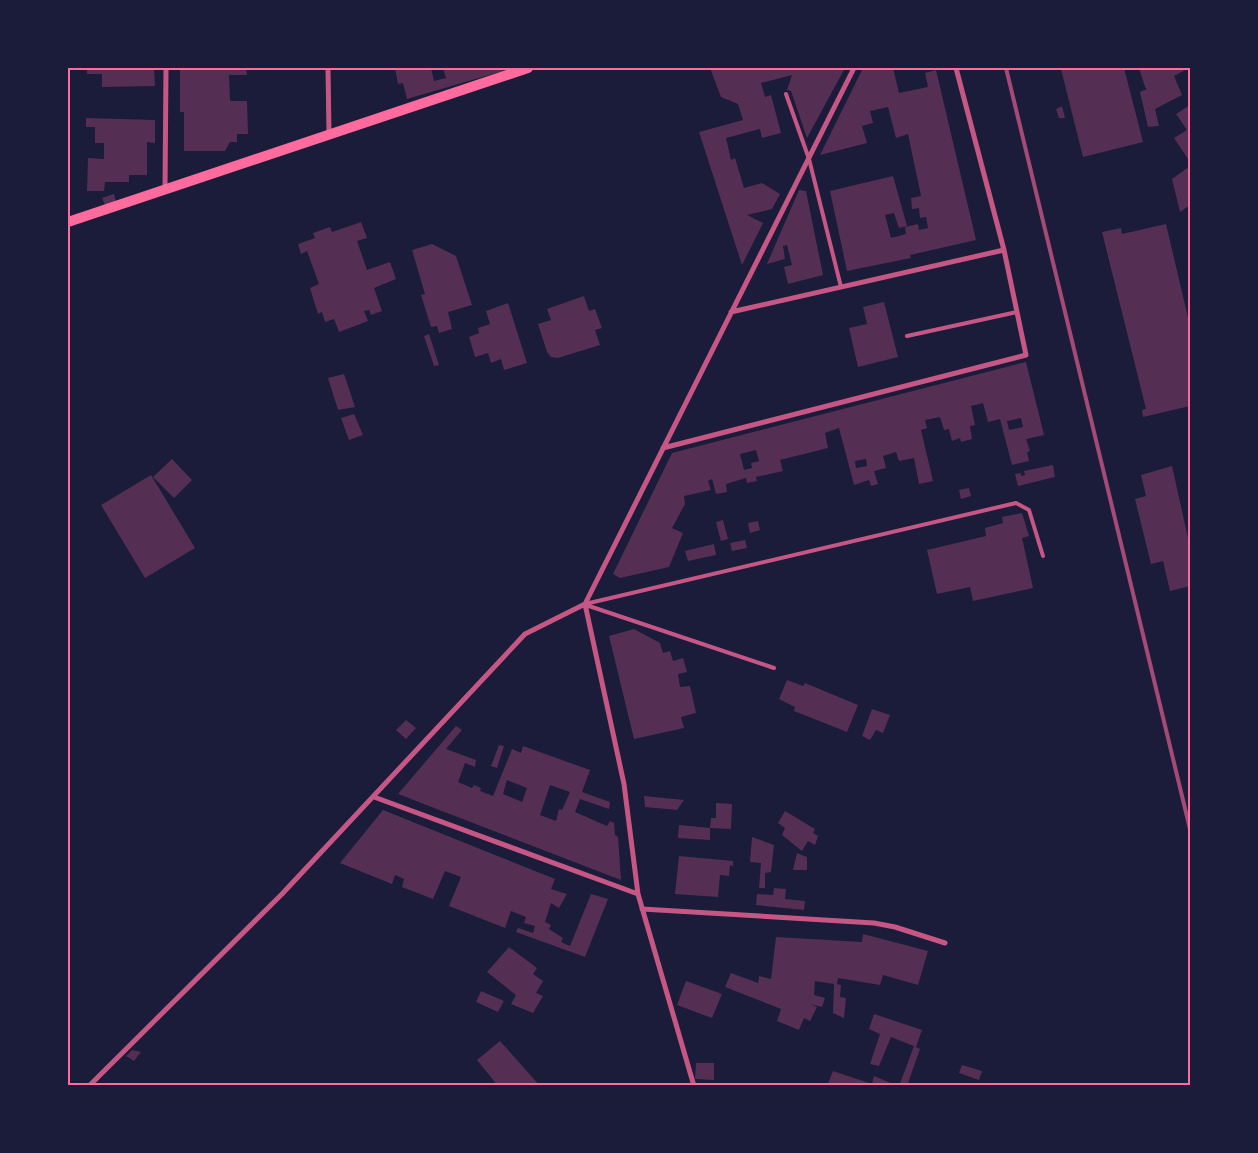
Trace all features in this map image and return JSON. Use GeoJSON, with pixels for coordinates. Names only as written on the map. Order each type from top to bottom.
{"type":"FeatureCollection","features":[{"type":"Feature","properties":{"kind":"main road"},"geometry":{"type":"LineString","coordinates":[[68,222],[528,68]]}},
{"type":"Feature","properties":{"kind":"street"},"geometry":{"type":"LineString","coordinates":[[165,189],[166,68]]}},
{"type":"Feature","properties":{"kind":"street"},"geometry":{"type":"LineString","coordinates":[[328,68],[329,134]]}},
{"type":"Feature","properties":{"kind":"street"},"geometry":{"type":"LineString","coordinates":[[89,1086],[282,894],[524,634],[584,604],[854,68]]}},
{"type":"Feature","properties":{"kind":"street"},"geometry":{"type":"LineString","coordinates":[[663,448],[1026,355],[1004,250],[956,68]]}},
{"type":"Feature","properties":{"kind":"street"},"geometry":{"type":"LineString","coordinates":[[731,312],[1004,250]]}},
{"type":"Feature","properties":{"kind":"street"},"geometry":{"type":"LineString","coordinates":[[584,604],[624,784],[638,894],[694,1086]]}},
{"type":"Feature","properties":{"kind":"street"},"geometry":{"type":"LineString","coordinates":[[374,796],[638,894]]}},
{"type":"Feature","properties":{"kind":"street"},"geometry":{"type":"LineString","coordinates":[[642,910],[874,923],[895,927],[945,943]]}},
{"type":"Feature","properties":{"kind":"lane"},"geometry":{"type":"LineString","coordinates":[[786,94],[809,159],[841,287]]}},
{"type":"Feature","properties":{"kind":"lane"},"geometry":{"type":"LineString","coordinates":[[907,336],[1018,312]]}},
{"type":"Feature","properties":{"kind":"lane"},"geometry":{"type":"LineString","coordinates":[[584,604],[1016,502],[1029,510],[1043,556]]}},
{"type":"Feature","properties":{"kind":"lane"},"geometry":{"type":"LineString","coordinates":[[584,604],[774,668]]}},
{"type":"Feature","properties":{"kind":"building"},"geometry":{"type":"Polygon","coordinates":[[[87,68],[154,68],[155,86],[102,87],[102,74],[87,74],[87,68]]]}},
{"type":"Feature","properties":{"kind":"building"},"geometry":{"type":"Polygon","coordinates":[[[180,68],[246,68],[247,75],[229,75],[230,101],[247,101],[248,134],[237,134],[237,142],[230,142],[225,151],[184,151],[184,112],[180,112],[180,68]]]}},
{"type":"Feature","properties":{"kind":"building"},"geometry":{"type":"Polygon","coordinates":[[[395,68],[431,68],[434,81],[446,78],[443,68],[502,68],[503,71],[407,99],[403,83],[398,84],[395,68]]]}},
{"type":"Feature","properties":{"kind":"building"},"geometry":{"type":"Polygon","coordinates":[[[710,68],[845,68],[807,138],[791,91],[787,90],[792,75],[761,83],[765,97],[771,95],[781,133],[762,138],[760,129],[726,138],[731,160],[735,158],[744,188],[762,183],[780,194],[772,209],[747,215],[763,223],[742,265],[699,132],[743,120],[738,104],[721,97],[710,68]]]}},
{"type":"Feature","properties":{"kind":"building"},"geometry":{"type":"Polygon","coordinates":[[[863,68],[893,68],[899,93],[928,87],[925,73],[936,70],[976,240],[910,255],[911,258],[847,271],[830,191],[893,176],[907,226],[899,228],[894,213],[885,215],[891,238],[906,234],[905,227],[918,224],[919,230],[928,228],[926,217],[920,218],[919,208],[912,209],[911,198],[921,196],[908,134],[896,138],[888,107],[870,111],[873,123],[862,126],[867,143],[820,155],[863,68]]]}},
{"type":"Feature","properties":{"kind":"building"},"geometry":{"type":"Polygon","coordinates":[[[1124,68],[1143,142],[1083,157],[1061,69],[1124,68]]]}},
{"type":"Feature","properties":{"kind":"building"},"geometry":{"type":"Polygon","coordinates":[[[1139,68],[1189,68],[1174,76],[1182,95],[1155,109],[1159,126],[1148,127],[1140,92],[1147,89],[1139,68]]]}},
{"type":"Feature","properties":{"kind":"building"},"geometry":{"type":"Polygon","coordinates":[[[1190,105],[1190,162],[1174,138],[1187,130],[1176,114],[1190,105]]]}},
{"type":"Feature","properties":{"kind":"building"},"geometry":{"type":"Polygon","coordinates":[[[1062,106],[1065,118],[1059,118],[1056,109],[1062,106]]]}},
{"type":"Feature","properties":{"kind":"building"},"geometry":{"type":"Polygon","coordinates":[[[86,118],[155,120],[155,143],[147,142],[147,175],[129,175],[129,182],[105,182],[104,191],[87,191],[88,158],[104,159],[104,143],[95,143],[95,127],[86,127],[86,118]]]}},
{"type":"Feature","properties":{"kind":"building"},"geometry":{"type":"Polygon","coordinates":[[[1190,166],[1190,205],[1180,212],[1172,179],[1190,166]]]}},
{"type":"Feature","properties":{"kind":"building"},"geometry":{"type":"Polygon","coordinates":[[[799,190],[806,191],[823,275],[788,284],[784,267],[792,265],[787,245],[783,246],[785,259],[767,264],[799,190]]]}},
{"type":"Feature","properties":{"kind":"building"},"geometry":{"type":"Polygon","coordinates":[[[114,194],[116,202],[105,205],[102,198],[114,194]]]}},
{"type":"Feature","properties":{"kind":"building"},"geometry":{"type":"Polygon","coordinates":[[[361,222],[367,238],[357,241],[367,270],[390,262],[396,279],[374,288],[382,311],[371,315],[369,310],[364,311],[368,321],[339,332],[334,319],[325,322],[322,312],[318,314],[310,288],[319,284],[307,251],[301,254],[298,244],[315,238],[313,233],[330,227],[332,232],[361,222]]]}},
{"type":"Feature","properties":{"kind":"building"},"geometry":{"type":"Polygon","coordinates":[[[1166,224],[1190,326],[1190,406],[1143,417],[1142,410],[1146,409],[1102,232],[1121,228],[1122,234],[1166,224]]]}},
{"type":"Feature","properties":{"kind":"building"},"geometry":{"type":"Polygon","coordinates":[[[432,244],[456,256],[472,305],[448,312],[452,329],[439,333],[437,326],[431,327],[421,295],[425,294],[412,250],[432,244]]]}},
{"type":"Feature","properties":{"kind":"building"},"geometry":{"type":"Polygon","coordinates":[[[584,296],[589,311],[595,309],[602,328],[595,330],[600,345],[558,358],[551,357],[547,352],[538,324],[551,320],[547,309],[584,296]]]}},
{"type":"Feature","properties":{"kind":"building"},"geometry":{"type":"Polygon","coordinates":[[[884,302],[898,357],[858,367],[849,328],[867,324],[863,307],[884,302]]]}},
{"type":"Feature","properties":{"kind":"building"},"geometry":{"type":"Polygon","coordinates":[[[508,303],[527,363],[504,370],[501,359],[491,363],[488,353],[475,357],[469,337],[479,333],[478,328],[490,324],[486,311],[508,303]]]}},
{"type":"Feature","properties":{"kind":"building"},"geometry":{"type":"Polygon","coordinates":[[[429,334],[439,365],[434,366],[424,336],[429,334]]]}},
{"type":"Feature","properties":{"kind":"building"},"geometry":{"type":"Polygon","coordinates":[[[1026,362],[1044,435],[1026,439],[1030,451],[1027,452],[1029,461],[1012,465],[1000,419],[988,422],[983,403],[971,406],[975,425],[970,426],[972,439],[961,442],[960,438],[952,441],[949,429],[944,430],[940,417],[925,420],[927,428],[921,430],[933,481],[919,484],[914,458],[899,461],[896,452],[883,456],[886,468],[874,471],[878,484],[871,486],[869,480],[854,485],[839,428],[825,433],[828,448],[780,460],[783,471],[756,477],[757,481],[747,483],[746,478],[726,484],[727,492],[716,494],[712,479],[708,481],[711,490],[684,496],[685,504],[672,528],[683,533],[669,567],[620,578],[613,574],[672,453],[1026,362]],[[1021,418],[1007,421],[1009,430],[1023,427],[1021,418]],[[756,450],[740,454],[744,470],[752,468],[751,463],[759,461],[756,450]],[[866,459],[855,461],[856,468],[867,466],[866,459]]]}},
{"type":"Feature","properties":{"kind":"building"},"geometry":{"type":"Polygon","coordinates":[[[344,374],[355,407],[338,410],[328,378],[344,374]]]}},
{"type":"Feature","properties":{"kind":"building"},"geometry":{"type":"Polygon","coordinates":[[[354,414],[363,435],[349,440],[341,418],[354,414]]]}},
{"type":"Feature","properties":{"kind":"building"},"geometry":{"type":"Polygon","coordinates":[[[172,459],[192,480],[174,498],[153,477],[172,459]]]}},
{"type":"Feature","properties":{"kind":"building"},"geometry":{"type":"Polygon","coordinates":[[[1053,465],[1055,477],[1018,486],[1015,474],[1021,473],[1021,476],[1025,475],[1024,471],[1053,465]]]}},
{"type":"Feature","properties":{"kind":"building"},"geometry":{"type":"Polygon","coordinates":[[[1172,466],[1190,547],[1190,586],[1170,591],[1163,561],[1151,564],[1135,499],[1146,496],[1141,475],[1172,466]]]}},
{"type":"Feature","properties":{"kind":"building"},"geometry":{"type":"Polygon","coordinates":[[[151,475],[195,548],[145,578],[101,505],[151,475]]]}},
{"type":"Feature","properties":{"kind":"building"},"geometry":{"type":"Polygon","coordinates":[[[969,488],[971,496],[961,499],[959,490],[969,488]]]}},
{"type":"Feature","properties":{"kind":"building"},"geometry":{"type":"Polygon","coordinates":[[[1022,513],[1029,536],[1022,538],[1033,588],[973,601],[970,587],[937,594],[927,550],[986,536],[985,528],[1003,523],[1002,517],[1022,513]]]}},
{"type":"Feature","properties":{"kind":"building"},"geometry":{"type":"Polygon","coordinates":[[[723,520],[728,539],[721,541],[716,522],[723,520]]]}},
{"type":"Feature","properties":{"kind":"building"},"geometry":{"type":"Polygon","coordinates":[[[758,521],[760,530],[750,533],[748,523],[758,521]]]}},
{"type":"Feature","properties":{"kind":"building"},"geometry":{"type":"Polygon","coordinates":[[[745,540],[747,548],[732,551],[730,543],[745,540]]]}},
{"type":"Feature","properties":{"kind":"building"},"geometry":{"type":"Polygon","coordinates":[[[714,544],[716,555],[688,561],[685,551],[714,544]]]}},
{"type":"Feature","properties":{"kind":"building"},"geometry":{"type":"Polygon","coordinates":[[[634,629],[660,643],[663,653],[670,651],[673,661],[683,658],[687,672],[678,674],[680,687],[690,686],[696,713],[681,717],[684,728],[634,739],[609,636],[634,629]]]}},
{"type":"Feature","properties":{"kind":"building"},"geometry":{"type":"Polygon","coordinates":[[[787,680],[803,686],[805,683],[858,705],[847,732],[794,711],[795,707],[779,699],[787,680]]]}},
{"type":"Feature","properties":{"kind":"building"},"geometry":{"type":"Polygon","coordinates":[[[872,709],[890,715],[883,733],[876,730],[870,740],[862,736],[872,709]]]}},
{"type":"Feature","properties":{"kind":"building"},"geometry":{"type":"Polygon","coordinates":[[[406,720],[416,728],[406,739],[396,730],[406,720]]]}},
{"type":"Feature","properties":{"kind":"building"},"geometry":{"type":"Polygon","coordinates":[[[456,726],[462,730],[446,749],[476,760],[475,767],[465,763],[458,782],[472,788],[474,785],[481,788],[480,791],[493,796],[512,749],[521,753],[523,746],[590,770],[582,792],[610,802],[609,809],[580,799],[575,812],[607,826],[610,821],[614,823],[615,835],[618,837],[621,880],[398,794],[456,726]],[[507,780],[503,794],[522,802],[527,788],[507,780]],[[550,785],[540,815],[556,821],[559,809],[562,810],[570,792],[550,785]]]}},
{"type":"Feature","properties":{"kind":"building"},"geometry":{"type":"Polygon","coordinates":[[[499,745],[504,746],[497,768],[491,766],[499,745]]]}},
{"type":"Feature","properties":{"kind":"building"},"geometry":{"type":"Polygon","coordinates":[[[644,796],[684,800],[677,810],[645,807],[644,796]]]}},
{"type":"Feature","properties":{"kind":"building"},"geometry":{"type":"Polygon","coordinates":[[[716,803],[732,804],[731,829],[710,828],[711,818],[716,818],[716,803]]]}},
{"type":"Feature","properties":{"kind":"building"},"geometry":{"type":"Polygon","coordinates":[[[383,810],[555,879],[551,889],[567,894],[559,908],[551,903],[545,922],[551,925],[549,929],[563,938],[561,942],[570,946],[591,894],[608,899],[585,957],[516,932],[518,928],[533,933],[535,926],[524,923],[526,917],[511,911],[505,928],[449,906],[461,877],[445,871],[433,899],[402,887],[404,879],[395,875],[392,884],[340,863],[383,810]]]}},
{"type":"Feature","properties":{"kind":"building"},"geometry":{"type":"Polygon","coordinates":[[[785,811],[815,829],[813,833],[818,836],[815,845],[808,841],[802,851],[782,835],[785,828],[778,823],[785,811]]]}},
{"type":"Feature","properties":{"kind":"building"},"geometry":{"type":"Polygon","coordinates":[[[679,825],[710,828],[710,840],[678,838],[679,825]]]}},
{"type":"Feature","properties":{"kind":"building"},"geometry":{"type":"Polygon","coordinates":[[[752,837],[774,845],[771,872],[765,873],[765,888],[759,888],[761,863],[750,862],[752,837]]]}},
{"type":"Feature","properties":{"kind":"building"},"geometry":{"type":"Polygon","coordinates":[[[797,853],[807,857],[807,870],[793,870],[797,853]]]}},
{"type":"Feature","properties":{"kind":"building"},"geometry":{"type":"Polygon","coordinates":[[[679,856],[733,861],[733,866],[730,865],[729,876],[720,875],[718,897],[675,894],[679,856]]]}},
{"type":"Feature","properties":{"kind":"building"},"geometry":{"type":"Polygon","coordinates":[[[774,888],[786,889],[785,899],[805,901],[804,910],[756,905],[757,894],[773,895],[774,888]]]}},
{"type":"Feature","properties":{"kind":"building"},"geometry":{"type":"Polygon","coordinates":[[[863,934],[928,951],[918,985],[883,975],[880,985],[838,978],[837,984],[841,985],[840,997],[846,998],[844,1018],[833,1013],[834,984],[815,981],[814,995],[825,998],[822,1007],[810,1004],[817,1007],[810,1021],[804,1018],[799,1030],[777,1021],[781,1009],[725,987],[731,973],[758,983],[759,976],[771,979],[776,937],[862,942],[863,934]]]}},
{"type":"Feature","properties":{"kind":"building"},"geometry":{"type":"Polygon","coordinates":[[[509,947],[537,968],[533,974],[543,981],[536,993],[543,996],[533,1013],[511,1004],[516,995],[487,972],[509,947]]]}},
{"type":"Feature","properties":{"kind":"building"},"geometry":{"type":"Polygon","coordinates":[[[686,981],[722,994],[712,1018],[677,1005],[686,981]]]}},
{"type":"Feature","properties":{"kind":"building"},"geometry":{"type":"Polygon","coordinates":[[[481,991],[504,1001],[498,1012],[476,1002],[481,991]]]}},
{"type":"Feature","properties":{"kind":"building"},"geometry":{"type":"Polygon","coordinates":[[[874,1014],[922,1030],[916,1047],[920,1049],[907,1086],[899,1086],[914,1046],[891,1037],[879,1066],[870,1064],[880,1034],[869,1029],[874,1014]]]}},
{"type":"Feature","properties":{"kind":"building"},"geometry":{"type":"Polygon","coordinates":[[[500,1041],[540,1086],[498,1086],[477,1060],[500,1041]]]}},
{"type":"Feature","properties":{"kind":"building"},"geometry":{"type":"Polygon","coordinates":[[[132,1050],[141,1052],[134,1061],[126,1056],[132,1050]]]}},
{"type":"Feature","properties":{"kind":"building"},"geometry":{"type":"Polygon","coordinates":[[[696,1063],[714,1063],[714,1080],[695,1079],[696,1063]]]}},
{"type":"Feature","properties":{"kind":"building"},"geometry":{"type":"Polygon","coordinates":[[[962,1065],[982,1071],[979,1080],[959,1073],[962,1065]]]}},
{"type":"Feature","properties":{"kind":"building"},"geometry":{"type":"Polygon","coordinates":[[[833,1071],[872,1084],[874,1076],[898,1086],[827,1086],[833,1071]]]}},
{"type":"Feature","properties":{"kind":"railway"},"geometry":{"type":"LineString","coordinates":[[1006,68],[1190,829]]}}]}
